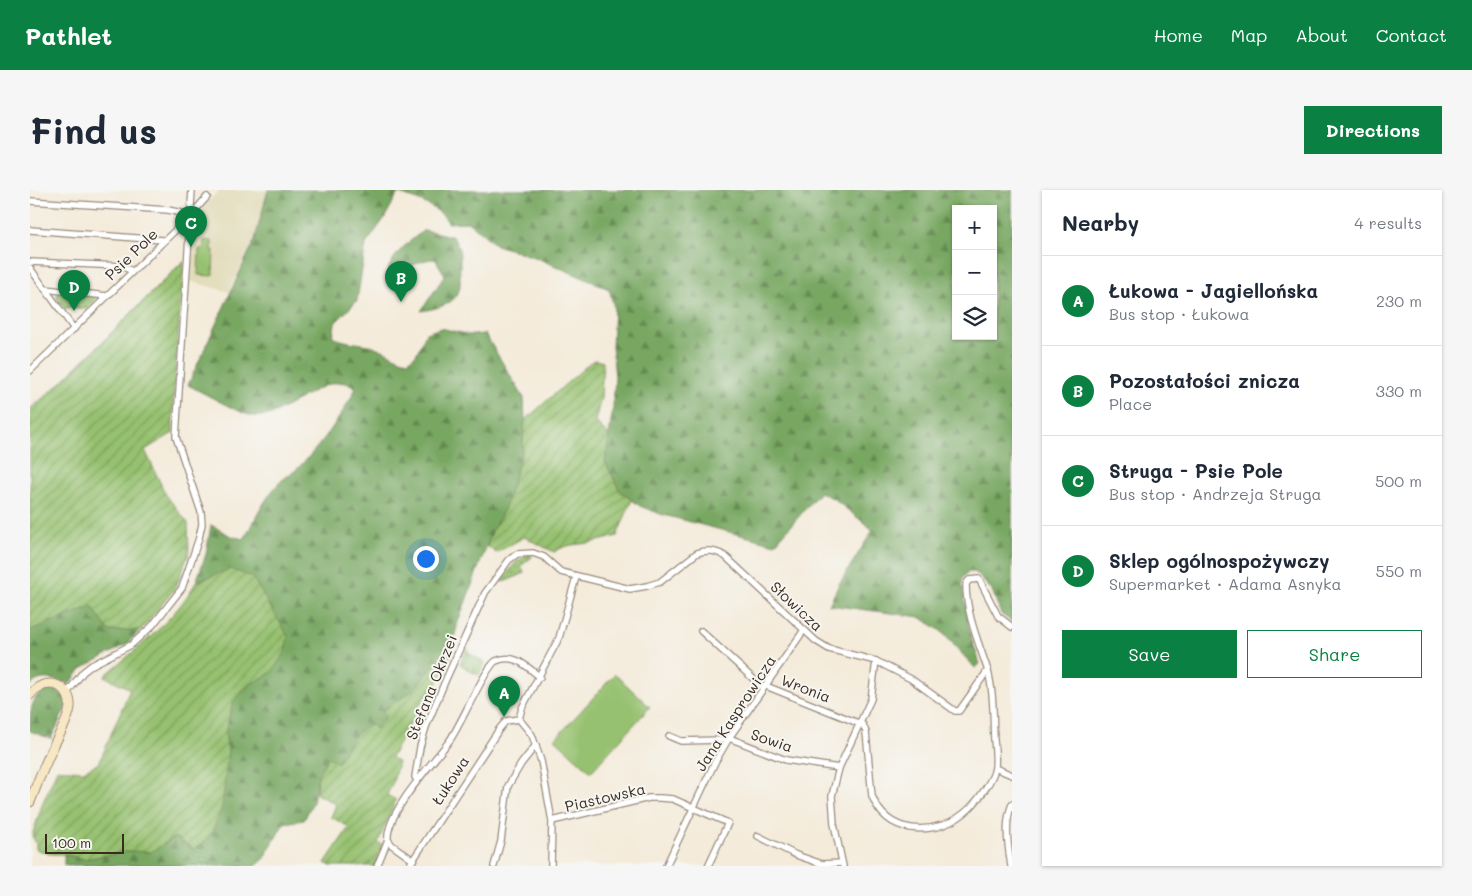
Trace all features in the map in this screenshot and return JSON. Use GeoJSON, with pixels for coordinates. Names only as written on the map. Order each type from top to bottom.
{"type":"FeatureCollection","features":[{"type":"Feature","properties":{"kind":"street"},"geometry":{"type":"LineString","coordinates":[[67,693],[83,672],[92,665],[131,646],[152,626],[182,588],[199,538],[202,524],[201,512],[176,437],[192,190]]}},
{"type":"Feature","properties":{"kind":"street","name":"Psie Pole"},"geometry":{"type":"LineString","coordinates":[[30,371],[191,215],[207,197]]}},
{"type":"Feature","properties":{"kind":"street"},"geometry":{"type":"LineString","coordinates":[[30,201],[168,210],[191,215]]}},
{"type":"Feature","properties":{"kind":"street"},"geometry":{"type":"LineString","coordinates":[[30,230],[164,240]]}},
{"type":"Feature","properties":{"kind":"street"},"geometry":{"type":"LineString","coordinates":[[30,262],[122,266],[132,271]]}},
{"type":"Feature","properties":{"kind":"street"},"geometry":{"type":"LineString","coordinates":[[30,268],[74,329]]}},
{"type":"Feature","properties":{"kind":"street"},"geometry":{"type":"LineString","coordinates":[[45,289],[107,296]]}},
{"type":"Feature","properties":{"kind":"street","name":"Słowicza"},"geometry":{"type":"LineString","coordinates":[[485,593],[509,560],[524,553],[533,553],[544,557],[561,572],[630,589],[660,582],[697,553],[704,550],[713,551],[725,556],[816,641],[829,649],[876,661],[911,679],[957,711],[959,711],[988,670]]}},
{"type":"Feature","properties":{"kind":"street"},"geometry":{"type":"LineString","coordinates":[[550,866],[552,821],[541,761],[532,735],[519,719],[522,708],[559,638],[576,577]]}},
{"type":"Feature","properties":{"kind":"street"},"geometry":{"type":"LineString","coordinates":[[861,723],[866,732],[872,796],[880,812],[893,823],[921,829],[942,826],[959,817],[980,796],[995,768],[992,702],[988,670],[972,624],[966,592],[966,584],[969,580],[979,579],[998,616],[1012,627]]}},
{"type":"Feature","properties":{"kind":"street","name":"Stefana Okrzei"},"geometry":{"type":"LineString","coordinates":[[417,780],[415,777],[420,747],[426,727],[473,616],[485,593]]}},
{"type":"Feature","properties":{"kind":"street","name":"Jana Kasprowicza"},"geometry":{"type":"LineString","coordinates":[[666,866],[703,784],[729,738],[804,630]]}},
{"type":"Feature","properties":{"kind":"street","name":"Wronia"},"geometry":{"type":"LineString","coordinates":[[702,631],[760,685],[861,723]]}},
{"type":"Feature","properties":{"kind":"street"},"geometry":{"type":"LineString","coordinates":[[378,866],[388,840],[389,828],[395,816],[417,780],[450,739],[491,664],[505,658],[514,658],[540,677]]}},
{"type":"Feature","properties":{"kind":"street"},"geometry":{"type":"LineString","coordinates":[[758,836],[796,855],[822,864],[843,864],[832,810],[832,796],[839,768],[871,699],[876,661]]}},
{"type":"Feature","properties":{"kind":"street"},"geometry":{"type":"LineString","coordinates":[[30,694],[37,688],[48,684],[62,688],[67,693],[70,704],[68,715],[30,802]]}},
{"type":"Feature","properties":{"kind":"street","name":"Łukowa"},"geometry":{"type":"LineString","coordinates":[[412,864],[500,728],[506,721],[519,719]]}},
{"type":"Feature","properties":{"kind":"street","name":"Sowia"},"geometry":{"type":"LineString","coordinates":[[669,736],[680,741],[723,740],[729,738],[786,760],[839,768]]}},
{"type":"Feature","properties":{"kind":"street"},"geometry":{"type":"LineString","coordinates":[[494,866],[501,841],[508,786],[521,764],[536,745]]}},
{"type":"Feature","properties":{"kind":"street"},"geometry":{"type":"LineString","coordinates":[[995,768],[1012,776]]}},
{"type":"Feature","properties":{"kind":"street","name":"Piastowska"},"geometry":{"type":"LineString","coordinates":[[552,821],[649,798],[673,799],[694,806],[728,822],[708,866]]}},
{"type":"Feature","properties":{"kind":"street"},"geometry":{"type":"LineString","coordinates":[[1011,866],[1007,828],[1012,804]]}},
{"type":"Feature","properties":{"kind":"street"},"geometry":{"type":"LineString","coordinates":[[388,840],[412,864]]}},
{"type":"Feature","properties":{"kind":"shaded area"},"geometry":{"type":"Polygon","coordinates":[[[220,190],[276,190],[229,292],[190,281],[193,234],[198,234],[200,213],[205,208],[204,206],[220,190]]]}},
{"type":"Feature","properties":{"kind":"green space"},"geometry":{"type":"Polygon","coordinates":[[[268,190],[1012,190],[1012,622],[1001,614],[992,590],[975,572],[969,572],[963,577],[962,583],[970,633],[980,664],[975,668],[941,631],[920,617],[829,605],[839,584],[873,530],[834,499],[820,492],[775,544],[660,514],[640,506],[620,491],[605,462],[613,407],[615,377],[612,347],[614,307],[609,289],[537,258],[496,245],[469,222],[448,223],[433,208],[398,193],[384,219],[366,244],[357,301],[335,323],[333,337],[375,347],[408,361],[416,355],[426,333],[441,328],[469,335],[485,334],[524,398],[525,420],[522,453],[504,510],[493,529],[458,622],[448,666],[438,661],[413,691],[382,711],[386,716],[376,729],[356,735],[337,763],[328,757],[318,775],[313,802],[304,820],[284,823],[263,860],[256,866],[64,865],[64,854],[84,859],[130,851],[151,852],[176,837],[193,849],[228,752],[225,734],[233,702],[250,684],[271,673],[207,577],[196,582],[206,554],[211,525],[231,536],[244,539],[274,489],[297,469],[322,441],[344,410],[356,388],[347,383],[325,386],[278,411],[267,415],[254,416],[232,408],[188,385],[255,239],[268,190]]]}},
{"type":"Feature","properties":{"kind":"green space"},"geometry":{"type":"Polygon","coordinates":[[[424,230],[452,236],[459,250],[460,283],[458,293],[447,304],[421,311],[445,275],[435,259],[424,260],[415,264],[397,277],[387,273],[397,254],[424,230]]]}},
{"type":"Feature","properties":{"kind":"green space"},"geometry":{"type":"Polygon","coordinates":[[[204,240],[212,241],[212,250],[214,250],[213,276],[198,275],[199,249],[203,249],[204,240]]]}},
{"type":"Feature","properties":{"kind":"green space"},"geometry":{"type":"Polygon","coordinates":[[[184,262],[173,400],[173,433],[145,450],[166,495],[188,523],[189,553],[176,587],[141,630],[109,631],[92,606],[30,630],[30,409],[58,385],[184,262]]]}},
{"type":"Feature","properties":{"kind":"green space"},"geometry":{"type":"Polygon","coordinates":[[[57,293],[94,296],[96,299],[87,309],[64,308],[57,299],[57,293]]]}},
{"type":"Feature","properties":{"kind":"green space"},"geometry":{"type":"Polygon","coordinates":[[[592,361],[603,362],[601,398],[595,421],[609,436],[605,462],[620,491],[632,500],[617,536],[567,546],[554,552],[524,537],[496,553],[487,546],[493,529],[504,510],[522,453],[525,420],[592,361]]]}},
{"type":"Feature","properties":{"kind":"green space"},"geometry":{"type":"Polygon","coordinates":[[[525,555],[531,555],[532,557],[521,566],[525,573],[504,582],[499,579],[502,580],[516,562],[525,555]]]}},
{"type":"Feature","properties":{"kind":"green space"},"geometry":{"type":"Polygon","coordinates":[[[230,569],[252,577],[288,636],[285,652],[271,673],[250,684],[233,702],[225,733],[228,752],[222,807],[213,830],[203,844],[193,849],[175,837],[151,852],[130,851],[84,859],[64,854],[49,854],[36,849],[36,843],[32,836],[43,802],[57,769],[83,771],[99,763],[130,689],[104,676],[143,644],[167,621],[178,609],[196,582],[230,569]]]}},
{"type":"Feature","properties":{"kind":"green space"},"geometry":{"type":"Polygon","coordinates":[[[92,606],[109,631],[141,630],[127,644],[81,669],[70,684],[44,679],[30,686],[30,630],[92,606]]]}},
{"type":"Feature","properties":{"kind":"green space"},"geometry":{"type":"Polygon","coordinates":[[[467,647],[469,653],[485,663],[478,676],[473,666],[475,674],[460,664],[465,651],[467,651],[470,657],[467,647]]]}},
{"type":"Feature","properties":{"kind":"green space"},"geometry":{"type":"Polygon","coordinates":[[[438,661],[448,666],[428,698],[425,696],[391,758],[398,762],[393,782],[387,795],[396,800],[378,842],[382,845],[375,866],[331,866],[325,863],[349,827],[331,817],[336,804],[316,794],[318,775],[328,757],[338,763],[355,736],[369,724],[376,729],[386,716],[381,711],[413,691],[438,661]]]}},
{"type":"Feature","properties":{"kind":"green space"},"geometry":{"type":"Polygon","coordinates":[[[615,674],[650,707],[591,772],[555,739],[615,674]]]}},
{"type":"Feature","properties":{"kind":"green space"},"geometry":{"type":"Polygon","coordinates":[[[44,689],[60,692],[67,705],[51,739],[30,731],[33,702],[44,689]]]}},
{"type":"Feature","properties":{"kind":"place","name":"Struga - Psie Pole"},"geometry":{"type":"Point","coordinates":[191,247]}},
{"type":"Feature","properties":{"kind":"place","name":"Pozostałości znicza"},"geometry":{"type":"Point","coordinates":[401,302]}},
{"type":"Feature","properties":{"kind":"place","name":"Sklep ogólnospożywczy"},"geometry":{"type":"Point","coordinates":[74,311]}},
{"type":"Feature","properties":{"kind":"place","name":"Łukowa - Jagiellońska"},"geometry":{"type":"Point","coordinates":[504,717]}}]}
